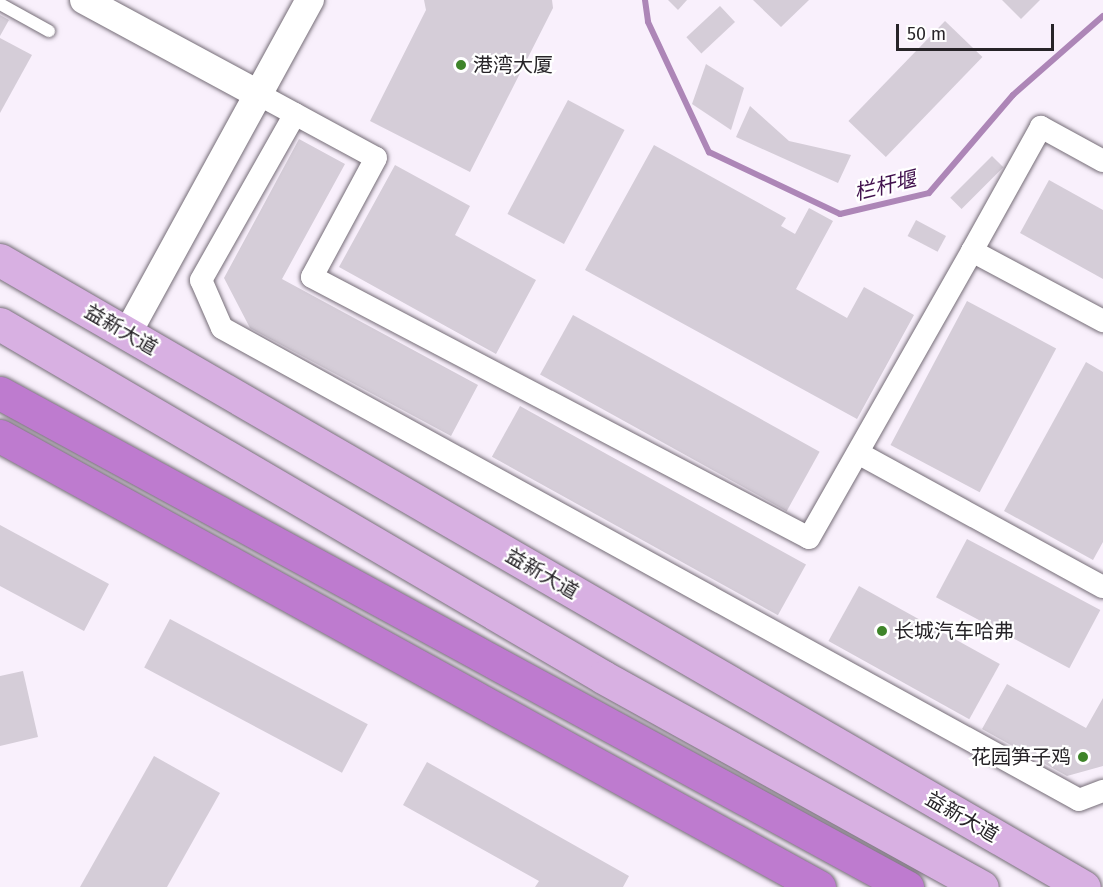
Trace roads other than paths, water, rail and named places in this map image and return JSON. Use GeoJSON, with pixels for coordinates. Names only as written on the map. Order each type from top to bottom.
{"type":"FeatureCollection","features":[{"type":"Feature","properties":{"kind":"highway"},"geometry":{"type":"LineString","coordinates":[[0,393],[907,887]]}},
{"type":"Feature","properties":{"kind":"highway"},"geometry":{"type":"LineString","coordinates":[[0,435],[819,887]]}},
{"type":"Feature","properties":{"kind":"main road","name":"益新大道"},"geometry":{"type":"LineString","coordinates":[[0,260],[1084,887]]}},
{"type":"Feature","properties":{"kind":"main road"},"geometry":{"type":"LineString","coordinates":[[0,324],[603,677],[982,887]]}},
{"type":"Feature","properties":{"kind":"street"},"geometry":{"type":"LineString","coordinates":[[84,0],[376,158],[312,277],[808,538],[1041,128],[1103,161]]}},
{"type":"Feature","properties":{"kind":"street"},"geometry":{"type":"LineString","coordinates":[[127,334],[310,0]]}},
{"type":"Feature","properties":{"kind":"street"},"geometry":{"type":"LineString","coordinates":[[295,114],[201,280],[222,328],[1080,800],[1103,791]]}},
{"type":"Feature","properties":{"kind":"street"},"geometry":{"type":"LineString","coordinates":[[972,251],[1103,321]]}},
{"type":"Feature","properties":{"kind":"street"},"geometry":{"type":"LineString","coordinates":[[858,453],[1103,587]]}},
{"type":"Feature","properties":{"kind":"lane"},"geometry":{"type":"LineString","coordinates":[[0,4],[50,31]]}},
{"type":"Feature","properties":{"kind":"waterway","name":"栏杆堰"},"geometry":{"type":"LineString","coordinates":[[645,0],[648,22],[709,152],[840,214],[929,193],[1013,95],[1103,16]]}},
{"type":"Feature","properties":{"kind":"place","name":"港湾大厦"},"geometry":{"type":"Point","coordinates":[461,65]}},
{"type":"Feature","properties":{"kind":"place","name":"长城汽车哈弗"},"geometry":{"type":"Point","coordinates":[882,631]}},
{"type":"Feature","properties":{"kind":"place","name":"花园笋子鸡"},"geometry":{"type":"Point","coordinates":[1083,757]}}]}
